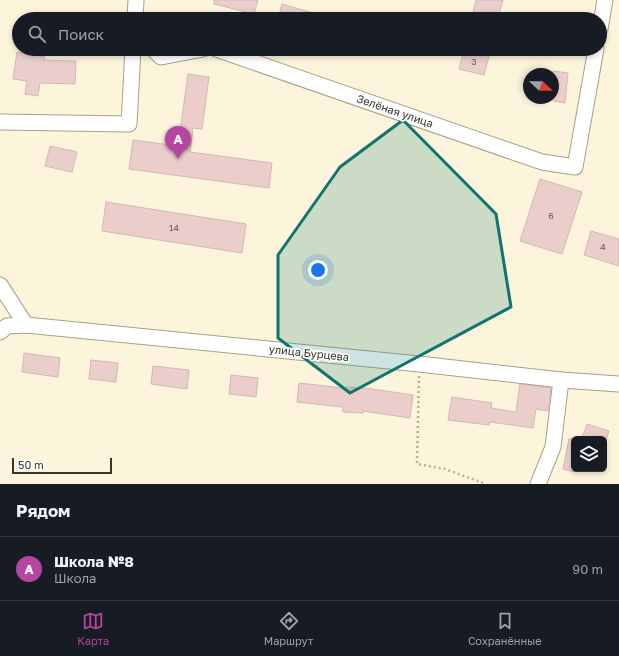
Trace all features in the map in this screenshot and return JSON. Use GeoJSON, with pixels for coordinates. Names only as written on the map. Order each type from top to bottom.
{"type":"FeatureCollection","features":[{"type":"Feature","properties":{"kind":"street"},"geometry":{"type":"LineString","coordinates":[[135,12],[136,0]]}},
{"type":"Feature","properties":{"kind":"street"},"geometry":{"type":"LineString","coordinates":[[603,12],[605,0]]}},
{"type":"Feature","properties":{"kind":"street"},"geometry":{"type":"LineString","coordinates":[[0,122],[129,124],[133,56]]}},
{"type":"Feature","properties":{"kind":"street","name":"Зелёная улица"},"geometry":{"type":"LineString","coordinates":[[236,56],[542,162],[575,167],[595,56]]}},
{"type":"Feature","properties":{"kind":"street"},"geometry":{"type":"LineString","coordinates":[[0,285],[26,325]]}},
{"type":"Feature","properties":{"kind":"street","name":"улица Бурцева"},"geometry":{"type":"LineString","coordinates":[[0,332],[7,326],[26,325],[419,364],[561,380],[619,384]]}},
{"type":"Feature","properties":{"kind":"street"},"geometry":{"type":"LineString","coordinates":[[538,484],[553,447],[561,380]]}},
{"type":"Feature","properties":{"kind":"path"},"geometry":{"type":"LineString","coordinates":[[419,364],[417,464],[445,469],[486,484]]}},
{"type":"Feature","properties":{"kind":"highlighted area"},"geometry":{"type":"Polygon","coordinates":[[[403,120],[496,214],[511,307],[350,393],[278,338],[278,255],[340,167],[403,120]]]}},
{"type":"Feature","properties":{"kind":"building"},"geometry":{"type":"Polygon","coordinates":[[[214,0],[258,0],[255,12],[246,12],[214,4],[214,0]]]}},
{"type":"Feature","properties":{"kind":"building"},"geometry":{"type":"Polygon","coordinates":[[[476,0],[503,0],[500,12],[473,12],[476,0]]]}},
{"type":"Feature","properties":{"kind":"building"},"geometry":{"type":"Polygon","coordinates":[[[282,4],[310,12],[280,12],[282,4]]]}},
{"type":"Feature","properties":{"kind":"building"},"geometry":{"type":"Polygon","coordinates":[[[16,56],[39,56],[45,57],[44,60],[76,61],[75,84],[40,83],[38,96],[25,94],[27,81],[13,79],[16,56]]]}},
{"type":"Feature","properties":{"kind":"building"},"geometry":{"type":"Polygon","coordinates":[[[462,56],[489,56],[484,75],[459,69],[462,56]]]}},
{"type":"Feature","properties":{"kind":"building"},"geometry":{"type":"Polygon","coordinates":[[[559,72],[568,73],[565,103],[559,102],[559,72]]]}},
{"type":"Feature","properties":{"kind":"building"},"geometry":{"type":"Polygon","coordinates":[[[188,74],[209,77],[202,129],[193,128],[190,152],[272,163],[269,188],[129,169],[133,140],[178,146],[188,74]]]}},
{"type":"Feature","properties":{"kind":"building"},"geometry":{"type":"Polygon","coordinates":[[[50,146],[77,152],[72,172],[45,166],[50,146]]]}},
{"type":"Feature","properties":{"kind":"building"},"geometry":{"type":"Polygon","coordinates":[[[540,179],[582,192],[562,254],[520,241],[540,179]]]}},
{"type":"Feature","properties":{"kind":"building"},"geometry":{"type":"Polygon","coordinates":[[[106,202],[246,224],[242,253],[102,231],[106,202]]]}},
{"type":"Feature","properties":{"kind":"building"},"geometry":{"type":"Polygon","coordinates":[[[591,231],[619,239],[619,266],[584,255],[591,231]]]}},
{"type":"Feature","properties":{"kind":"building"},"geometry":{"type":"Polygon","coordinates":[[[24,353],[60,358],[58,377],[22,372],[24,353]]]}},
{"type":"Feature","properties":{"kind":"building"},"geometry":{"type":"Polygon","coordinates":[[[91,360],[118,363],[116,382],[89,379],[91,360]]]}},
{"type":"Feature","properties":{"kind":"building"},"geometry":{"type":"Polygon","coordinates":[[[153,366],[189,370],[187,389],[151,384],[153,366]]]}},
{"type":"Feature","properties":{"kind":"building"},"geometry":{"type":"Polygon","coordinates":[[[231,375],[258,378],[256,397],[229,394],[231,375]]]}},
{"type":"Feature","properties":{"kind":"building"},"geometry":{"type":"Polygon","coordinates":[[[299,383],[344,388],[365,388],[413,395],[410,418],[363,411],[363,413],[343,412],[343,407],[297,402],[299,383]]]}},
{"type":"Feature","properties":{"kind":"building"},"geometry":{"type":"Polygon","coordinates":[[[520,384],[551,388],[548,411],[536,409],[533,428],[490,422],[489,425],[448,420],[452,397],[492,403],[491,408],[516,412],[520,384]]]}},
{"type":"Feature","properties":{"kind":"building"},"geometry":{"type":"Polygon","coordinates":[[[587,424],[609,431],[607,438],[607,436],[583,436],[587,424]]]}},
{"type":"Feature","properties":{"kind":"building"},"geometry":{"type":"Polygon","coordinates":[[[569,439],[571,439],[571,471],[563,469],[569,439]]]}},
{"type":"Feature","properties":{"kind":"place","name":"Школа №8"},"geometry":{"type":"Point","coordinates":[178,159]}}]}
